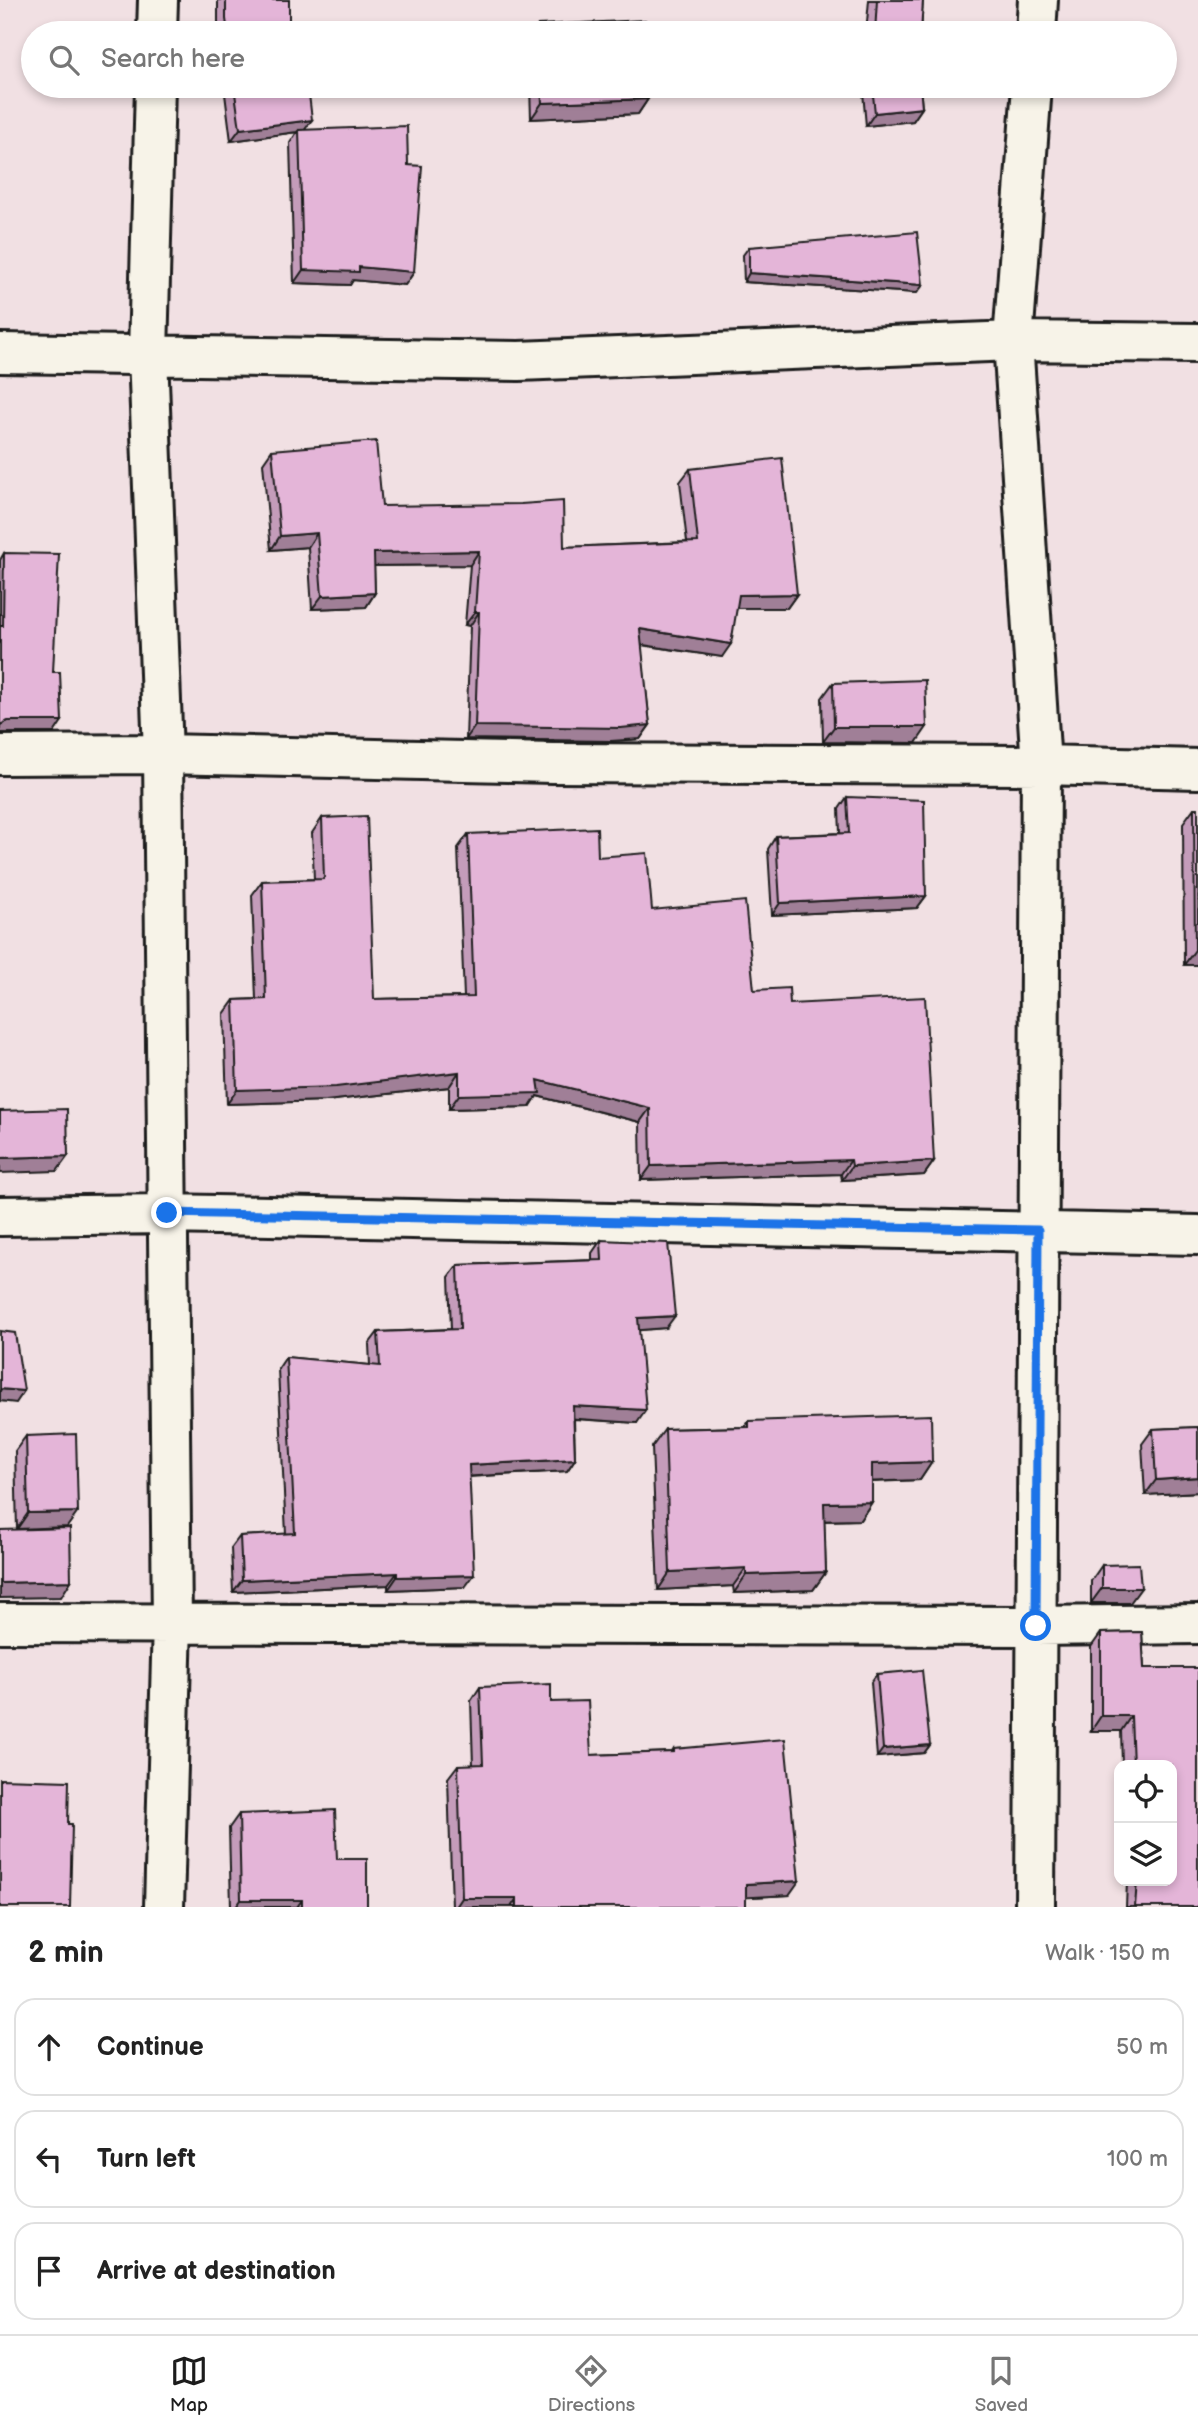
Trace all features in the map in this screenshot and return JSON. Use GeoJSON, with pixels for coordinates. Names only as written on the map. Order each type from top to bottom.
{"type":"FeatureCollection","features":[{"type":"Feature","properties":{"kind":"street"},"geometry":{"type":"LineString","coordinates":[[157,21],[158,0]]}},
{"type":"Feature","properties":{"kind":"street"},"geometry":{"type":"LineString","coordinates":[[1036,21],[1038,0]]}},
{"type":"Feature","properties":{"kind":"street"},"geometry":{"type":"LineString","coordinates":[[155,98],[148,354],[163,754],[172,1623],[164,1907]]}},
{"type":"Feature","properties":{"kind":"street"},"geometry":{"type":"LineString","coordinates":[[1031,98],[1013,341],[1041,765],[1035,1907]]}},
{"type":"Feature","properties":{"kind":"street"},"geometry":{"type":"LineString","coordinates":[[0,353],[519,361],[1013,341],[1198,343]]}},
{"type":"Feature","properties":{"kind":"street"},"geometry":{"type":"LineString","coordinates":[[0,755],[163,754],[538,763],[1041,765],[1198,769]]}},
{"type":"Feature","properties":{"kind":"street"},"geometry":{"type":"LineString","coordinates":[[0,1216],[167,1213],[1198,1235]]}},
{"type":"Feature","properties":{"kind":"street"},"geometry":{"type":"LineString","coordinates":[[0,1623],[1036,1626],[1198,1624]]}},
{"type":"Feature","properties":{"kind":"building"},"geometry":{"type":"Polygon","coordinates":[[[226,0],[289,0],[289,21],[226,19],[226,0]]]}},
{"type":"Feature","properties":{"kind":"building"},"geometry":{"type":"Polygon","coordinates":[[[877,0],[923,0],[922,21],[876,21],[877,0]]]}},
{"type":"Feature","properties":{"kind":"building"},"geometry":{"type":"Polygon","coordinates":[[[236,98],[309,98],[312,120],[240,129],[236,98]]]}},
{"type":"Feature","properties":{"kind":"building"},"geometry":{"type":"Polygon","coordinates":[[[542,98],[648,98],[648,99],[542,103],[542,98]]]}},
{"type":"Feature","properties":{"kind":"building"},"geometry":{"type":"Polygon","coordinates":[[[873,98],[921,98],[922,108],[875,113],[873,98]]]}},
{"type":"Feature","properties":{"kind":"building"},"geometry":{"type":"Polygon","coordinates":[[[407,126],[408,165],[422,166],[414,272],[359,267],[359,272],[303,270],[299,130],[407,126]]]}},
{"type":"Feature","properties":{"kind":"building"},"geometry":{"type":"Polygon","coordinates":[[[917,232],[923,285],[749,273],[749,247],[917,232]]]}},
{"type":"Feature","properties":{"kind":"building"},"geometry":{"type":"Polygon","coordinates":[[[376,441],[382,506],[563,501],[564,547],[698,542],[690,469],[782,458],[797,594],[739,595],[731,644],[640,629],[650,725],[621,728],[475,726],[479,612],[475,612],[479,551],[374,553],[375,593],[322,596],[317,533],[280,536],[272,450],[376,441]]]}},
{"type":"Feature","properties":{"kind":"building"},"geometry":{"type":"Polygon","coordinates":[[[4,553],[59,554],[53,672],[60,672],[62,721],[8,721],[0,725],[0,626],[3,626],[4,553]]]}},
{"type":"Feature","properties":{"kind":"building"},"geometry":{"type":"Polygon","coordinates":[[[925,680],[927,727],[834,727],[833,683],[925,680]]]}},
{"type":"Feature","properties":{"kind":"building"},"geometry":{"type":"Polygon","coordinates":[[[847,797],[924,800],[926,896],[780,903],[776,836],[849,833],[847,797]]]}},
{"type":"Feature","properties":{"kind":"building"},"geometry":{"type":"Polygon","coordinates":[[[1194,808],[1198,808],[1198,950],[1195,950],[1194,808]]]}},
{"type":"Feature","properties":{"kind":"building"},"geometry":{"type":"Polygon","coordinates":[[[367,816],[374,999],[474,997],[468,834],[597,828],[598,857],[647,853],[652,910],[745,901],[754,990],[789,988],[790,1004],[925,997],[934,1161],[852,1166],[851,1160],[651,1166],[650,1108],[538,1080],[540,1093],[459,1095],[459,1072],[336,1087],[237,1090],[234,1000],[266,999],[262,881],[324,879],[322,818],[367,816]]]}},
{"type":"Feature","properties":{"kind":"building"},"geometry":{"type":"Polygon","coordinates":[[[67,1109],[68,1156],[0,1158],[0,1111],[67,1109]]]}},
{"type":"Feature","properties":{"kind":"building"},"geometry":{"type":"Polygon","coordinates":[[[601,1240],[668,1243],[675,1316],[638,1318],[646,1410],[573,1406],[575,1459],[469,1465],[474,1575],[397,1577],[397,1573],[242,1580],[240,1536],[295,1533],[286,1357],[380,1366],[378,1332],[460,1329],[458,1265],[602,1260],[601,1240]]]}},
{"type":"Feature","properties":{"kind":"building"},"geometry":{"type":"Polygon","coordinates":[[[0,1331],[15,1333],[24,1391],[0,1389],[0,1331]]]}},
{"type":"Feature","properties":{"kind":"building"},"geometry":{"type":"Polygon","coordinates":[[[931,1415],[932,1462],[872,1464],[872,1502],[824,1503],[826,1572],[746,1575],[746,1568],[670,1572],[665,1429],[749,1427],[749,1421],[931,1415]]]}},
{"type":"Feature","properties":{"kind":"building"},"geometry":{"type":"Polygon","coordinates":[[[1198,1427],[1198,1477],[1156,1480],[1153,1429],[1198,1427]]]}},
{"type":"Feature","properties":{"kind":"building"},"geometry":{"type":"Polygon","coordinates":[[[76,1434],[78,1512],[28,1513],[26,1436],[76,1434]]]}},
{"type":"Feature","properties":{"kind":"building"},"geometry":{"type":"Polygon","coordinates":[[[70,1528],[71,1581],[0,1583],[0,1530],[70,1528]]]}},
{"type":"Feature","properties":{"kind":"building"},"geometry":{"type":"Polygon","coordinates":[[[1139,1564],[1141,1588],[1102,1588],[1102,1565],[1139,1564]]]}},
{"type":"Feature","properties":{"kind":"building"},"geometry":{"type":"Polygon","coordinates":[[[1142,1632],[1144,1668],[1198,1668],[1198,1907],[1135,1907],[1137,1886],[1177,1886],[1177,1760],[1133,1760],[1131,1716],[1101,1716],[1101,1633],[1142,1632]]]}},
{"type":"Feature","properties":{"kind":"building"},"geometry":{"type":"Polygon","coordinates":[[[922,1670],[930,1745],[883,1749],[877,1674],[922,1670]]]}},
{"type":"Feature","properties":{"kind":"building"},"geometry":{"type":"Polygon","coordinates":[[[551,1684],[551,1702],[588,1701],[591,1755],[674,1752],[674,1749],[785,1739],[799,1881],[746,1884],[746,1907],[517,1907],[517,1898],[462,1898],[458,1765],[483,1764],[480,1687],[551,1684]]]}},
{"type":"Feature","properties":{"kind":"building"},"geometry":{"type":"Polygon","coordinates":[[[0,1779],[69,1781],[68,1824],[72,1824],[70,1907],[0,1907],[0,1779]]]}},
{"type":"Feature","properties":{"kind":"building"},"geometry":{"type":"Polygon","coordinates":[[[335,1810],[337,1859],[367,1859],[367,1907],[302,1907],[302,1900],[241,1900],[239,1814],[335,1810]]]}},
{"type":"Feature","properties":{"kind":"route"},"geometry":{"type":"LineString","coordinates":[[167,1213],[1038,1230],[1036,1626]]}}]}
